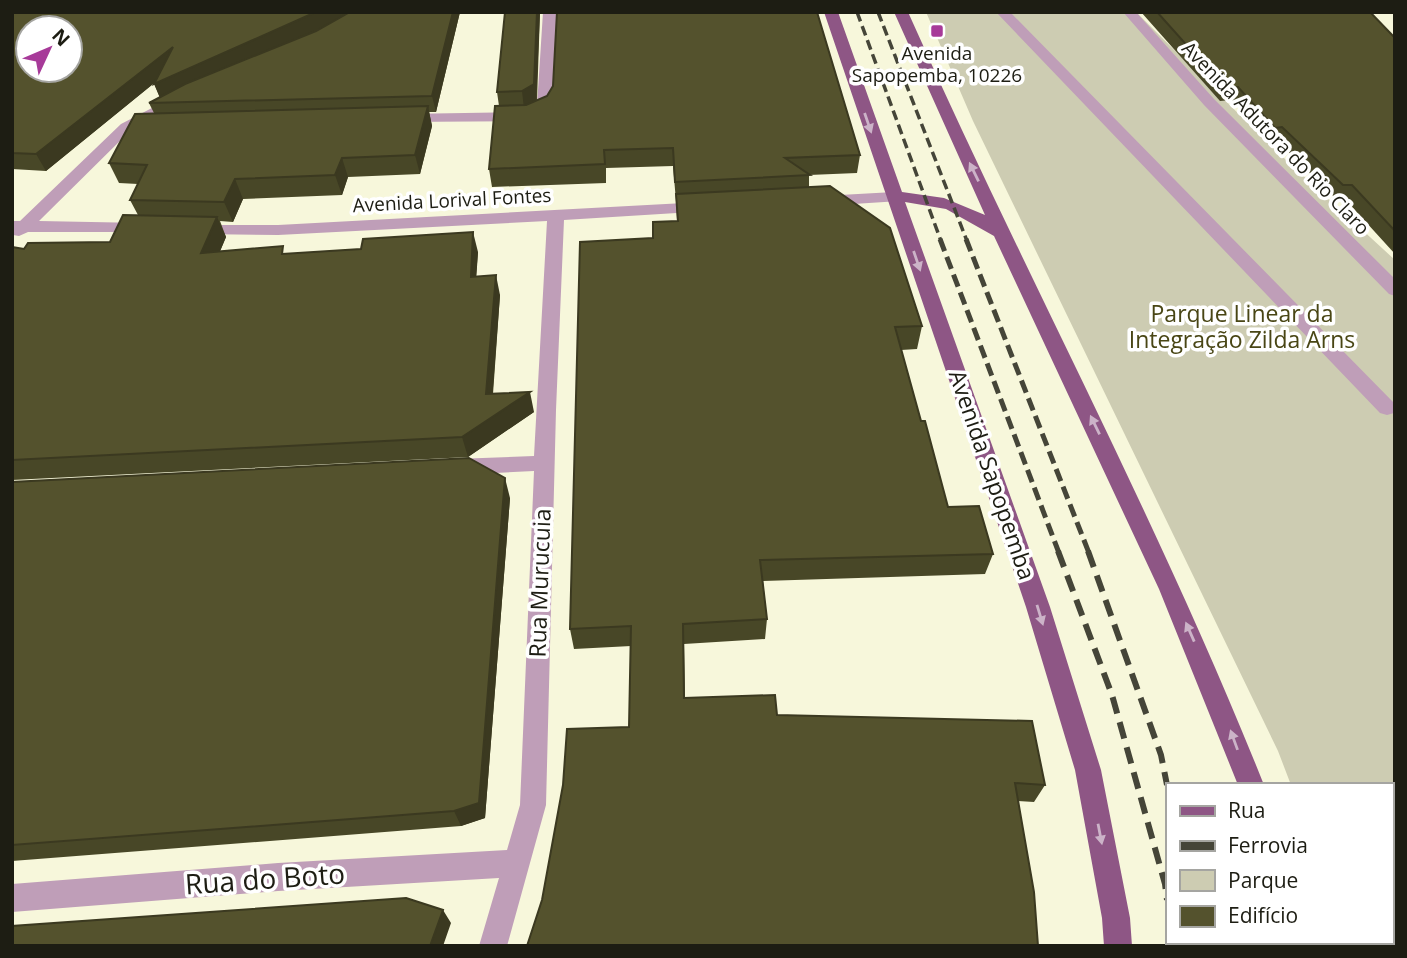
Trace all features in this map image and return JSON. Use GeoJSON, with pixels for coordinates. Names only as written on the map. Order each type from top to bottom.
{"type":"FeatureCollection","features":[{"type":"Feature","properties":{"kind":"main road","name":"Avenida Sapopemba"},"geometry":{"type":"LineString","coordinates":[[831,12],[1038,607],[1084,757],[1116,918],[1118,946]]}},
{"type":"Feature","properties":{"kind":"main road"},"geometry":{"type":"LineString","coordinates":[[901,12],[1142,526],[1217,694],[1250,783]]}},
{"type":"Feature","properties":{"kind":"main road"},"geometry":{"type":"LineString","coordinates":[[894,197],[936,199],[967,211],[1003,234]]}},
{"type":"Feature","properties":{"kind":"street"},"geometry":{"type":"LineString","coordinates":[[389,120],[528,116],[543,109],[546,104],[550,12]]}},
{"type":"Feature","properties":{"kind":"street"},"geometry":{"type":"LineString","coordinates":[[1002,12],[1387,408]]}},
{"type":"Feature","properties":{"kind":"street","name":"Avenida Adutora do Rio Claro"},"geometry":{"type":"LineString","coordinates":[[1129,12],[1209,102],[1395,290]]}},
{"type":"Feature","properties":{"kind":"street"},"geometry":{"type":"LineString","coordinates":[[16,230],[126,128],[165,104],[198,89]]}},
{"type":"Feature","properties":{"kind":"street"},"geometry":{"type":"LineString","coordinates":[[126,128],[154,127]]}},
{"type":"Feature","properties":{"kind":"street"},"geometry":{"type":"LineString","coordinates":[[810,201],[894,197]]}},
{"type":"Feature","properties":{"kind":"street","name":"Avenida Lorival Fontes"},"geometry":{"type":"LineString","coordinates":[[184,229],[278,230],[717,206]]}},
{"type":"Feature","properties":{"kind":"street","name":"Rua Murucuia"},"geometry":{"type":"LineString","coordinates":[[493,946],[533,805],[556,215]]}},
{"type":"Feature","properties":{"kind":"street"},"geometry":{"type":"LineString","coordinates":[[16,230],[157,228]]}},
{"type":"Feature","properties":{"kind":"street"},"geometry":{"type":"LineString","coordinates":[[435,468],[545,463]]}},
{"type":"Feature","properties":{"kind":"street","name":"Rua do Boto"},"geometry":{"type":"LineString","coordinates":[[12,898],[278,877],[518,863]]}},
{"type":"Feature","properties":{"kind":"green space","name":"Parque Linear da Integração Zilda Arns"},"geometry":{"type":"Polygon","coordinates":[[[926,12],[1136,12],[1272,147],[1395,260],[1395,946],[1352,944],[1393,944],[1393,783],[1290,783],[1278,751],[973,121],[926,12]]]}},
{"type":"Feature","properties":{"kind":"building"},"geometry":{"type":"Polygon","coordinates":[[[12,12],[316,12],[154,84],[173,47],[36,154],[12,153],[12,12]]]}},
{"type":"Feature","properties":{"kind":"building"},"geometry":{"type":"Polygon","coordinates":[[[350,12],[453,12],[432,96],[149,103],[185,84],[316,31],[350,12]]]}},
{"type":"Feature","properties":{"kind":"building"},"geometry":{"type":"Polygon","coordinates":[[[505,12],[537,12],[534,84],[522,91],[497,92],[505,12]]]}},
{"type":"Feature","properties":{"kind":"building"},"geometry":{"type":"Polygon","coordinates":[[[557,12],[817,12],[860,155],[785,158],[810,175],[675,182],[673,148],[604,150],[605,164],[489,169],[495,106],[526,105],[547,96],[553,86],[557,12]]]}},
{"type":"Feature","properties":{"kind":"building"},"geometry":{"type":"Polygon","coordinates":[[[1157,12],[1370,12],[1395,38],[1395,231],[1352,185],[1343,185],[1282,127],[1275,128],[1238,87],[1225,88],[1157,12]]]}},
{"type":"Feature","properties":{"kind":"building"},"geometry":{"type":"Polygon","coordinates":[[[428,106],[415,155],[342,158],[335,175],[235,179],[224,202],[130,200],[147,165],[109,163],[135,114],[428,106]]]}},
{"type":"Feature","properties":{"kind":"building"},"geometry":{"type":"Polygon","coordinates":[[[830,186],[890,228],[922,326],[895,327],[921,421],[925,421],[948,507],[979,506],[993,554],[760,560],[767,619],[683,624],[684,698],[775,695],[777,715],[1032,721],[1045,785],[1015,783],[1034,892],[1038,946],[527,946],[542,900],[563,785],[567,729],[629,727],[631,626],[570,629],[580,242],[653,238],[653,222],[678,221],[676,194],[830,186]]]}},
{"type":"Feature","properties":{"kind":"building"},"geometry":{"type":"Polygon","coordinates":[[[123,215],[217,217],[201,253],[283,246],[282,254],[361,249],[363,239],[473,232],[471,277],[496,275],[486,394],[530,392],[462,437],[12,460],[12,247],[24,249],[28,243],[110,242],[123,215]]]}},
{"type":"Feature","properties":{"kind":"building"},"geometry":{"type":"Polygon","coordinates":[[[469,458],[505,478],[479,803],[454,811],[12,845],[12,482],[469,458]]]}},
{"type":"Feature","properties":{"kind":"building"},"geometry":{"type":"Polygon","coordinates":[[[406,898],[443,910],[430,946],[12,946],[12,926],[406,898]]]}},
{"type":"Feature","properties":{"kind":"railway"},"geometry":{"type":"LineString","coordinates":[[857,12],[941,241]]}},
{"type":"Feature","properties":{"kind":"railway"},"geometry":{"type":"LineString","coordinates":[[878,12],[967,241]]}},
{"type":"Feature","properties":{"kind":"railway"},"geometry":{"type":"LineString","coordinates":[[940,239],[1059,553]]}},
{"type":"Feature","properties":{"kind":"railway"},"geometry":{"type":"LineString","coordinates":[[966,239],[1089,553]]}},
{"type":"Feature","properties":{"kind":"railway"},"geometry":{"type":"LineString","coordinates":[[1058,551],[1112,695],[1166,892]]}},
{"type":"Feature","properties":{"kind":"railway"},"geometry":{"type":"LineString","coordinates":[[1088,551],[1161,755],[1167,783]]}},
{"type":"Feature","properties":{"kind":"place","name":"Avenida Sapopemba, 10226"},"geometry":{"type":"Point","coordinates":[937,31]}}]}
